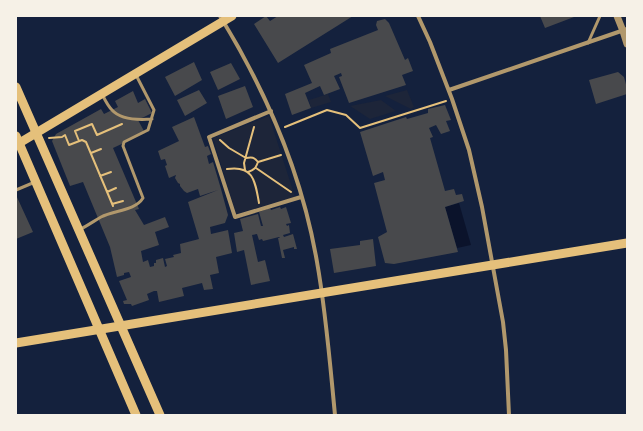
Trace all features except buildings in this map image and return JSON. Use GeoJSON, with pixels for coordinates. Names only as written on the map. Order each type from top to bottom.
{"type":"FeatureCollection","features":[{"type":"Feature","properties":{"kind":"main road"},"geometry":{"type":"LineString","coordinates":[[136,415],[17,142],[36,134],[136,74],[222,18],[232,16]]}},
{"type":"Feature","properties":{"kind":"main road"},"geometry":{"type":"LineString","coordinates":[[16,86],[160,415]]}},
{"type":"Feature","properties":{"kind":"main road"},"geometry":{"type":"LineString","coordinates":[[16,343],[627,242]]}},
{"type":"Feature","properties":{"kind":"street"},"geometry":{"type":"LineString","coordinates":[[418,16],[449,90],[469,150],[493,264],[506,350],[509,415]]}},
{"type":"Feature","properties":{"kind":"street"},"geometry":{"type":"LineString","coordinates":[[617,16],[626,32],[627,44]]}},
{"type":"Feature","properties":{"kind":"street"},"geometry":{"type":"LineString","coordinates":[[222,18],[250,68],[271,111],[288,153],[317,261],[322,292],[335,415]]}},
{"type":"Feature","properties":{"kind":"street"},"geometry":{"type":"LineString","coordinates":[[449,90],[588,43],[626,32]]}},
{"type":"Feature","properties":{"kind":"street"},"geometry":{"type":"LineString","coordinates":[[271,111],[209,137],[234,217],[300,197]]}},
{"type":"Feature","properties":{"kind":"lane"},"geometry":{"type":"LineString","coordinates":[[588,43],[600,16]]}},
{"type":"Feature","properties":{"kind":"lane"},"geometry":{"type":"LineString","coordinates":[[80,230],[102,217],[134,206],[141,202],[144,198],[123,146],[124,142],[148,130],[154,110],[136,74]]}},
{"type":"Feature","properties":{"kind":"lane"},"geometry":{"type":"LineString","coordinates":[[102,94],[112,110],[124,116],[138,120],[152,119]]}},
{"type":"Feature","properties":{"kind":"lane"},"geometry":{"type":"LineString","coordinates":[[16,190],[35,181]]}},
{"type":"Feature","properties":{"kind":"path"},"geometry":{"type":"LineString","coordinates":[[278,130],[327,110],[346,115],[360,128],[452,99]]}},
{"type":"Feature","properties":{"kind":"path"},"geometry":{"type":"LineString","coordinates":[[245,170],[244,163],[256,118]]}},
{"type":"Feature","properties":{"kind":"path"},"geometry":{"type":"LineString","coordinates":[[79,141],[74,132],[92,124],[97,135],[128,121]]}},
{"type":"Feature","properties":{"kind":"path"},"geometry":{"type":"LineString","coordinates":[[48,138],[62,137],[65,135],[69,145],[82,140],[86,142],[114,208]]}},
{"type":"Feature","properties":{"kind":"path"},"geometry":{"type":"LineString","coordinates":[[214,135],[230,148],[246,158],[251,157],[256,159],[258,162]]}},
{"type":"Feature","properties":{"kind":"path"},"geometry":{"type":"LineString","coordinates":[[91,153],[101,148]]}},
{"type":"Feature","properties":{"kind":"path"},"geometry":{"type":"LineString","coordinates":[[258,162],[288,153]]}},
{"type":"Feature","properties":{"kind":"path"},"geometry":{"type":"LineString","coordinates":[[248,172],[256,168],[258,162]]}},
{"type":"Feature","properties":{"kind":"path"},"geometry":{"type":"LineString","coordinates":[[220,170],[238,167],[248,172],[256,185],[260,209]]}},
{"type":"Feature","properties":{"kind":"path"},"geometry":{"type":"LineString","coordinates":[[256,168],[300,197]]}},
{"type":"Feature","properties":{"kind":"path"},"geometry":{"type":"LineString","coordinates":[[100,176],[111,172]]}},
{"type":"Feature","properties":{"kind":"path"},"geometry":{"type":"LineString","coordinates":[[107,192],[116,188]]}},
{"type":"Feature","properties":{"kind":"path"},"geometry":{"type":"LineString","coordinates":[[112,204],[123,201]]}},
{"type":"Feature","properties":{"kind":"shaded area"},"geometry":{"type":"Polygon","coordinates":[[[407,90],[414,107],[411,109],[385,96],[407,90]]]}},
{"type":"Feature","properties":{"kind":"shaded area"},"geometry":{"type":"Polygon","coordinates":[[[328,94],[331,102],[311,108],[309,100],[328,94]]]}},
{"type":"Feature","properties":{"kind":"shaded area"},"geometry":{"type":"Polygon","coordinates":[[[381,100],[396,111],[370,119],[350,106],[381,100]]]}},
{"type":"Feature","properties":{"kind":"shaded area"},"geometry":{"type":"Polygon","coordinates":[[[269,116],[295,197],[236,214],[213,138],[269,116]]]}},
{"type":"Feature","properties":{"kind":"shaded area"},"geometry":{"type":"Polygon","coordinates":[[[459,203],[471,245],[457,248],[445,207],[459,203]]]}}]}
